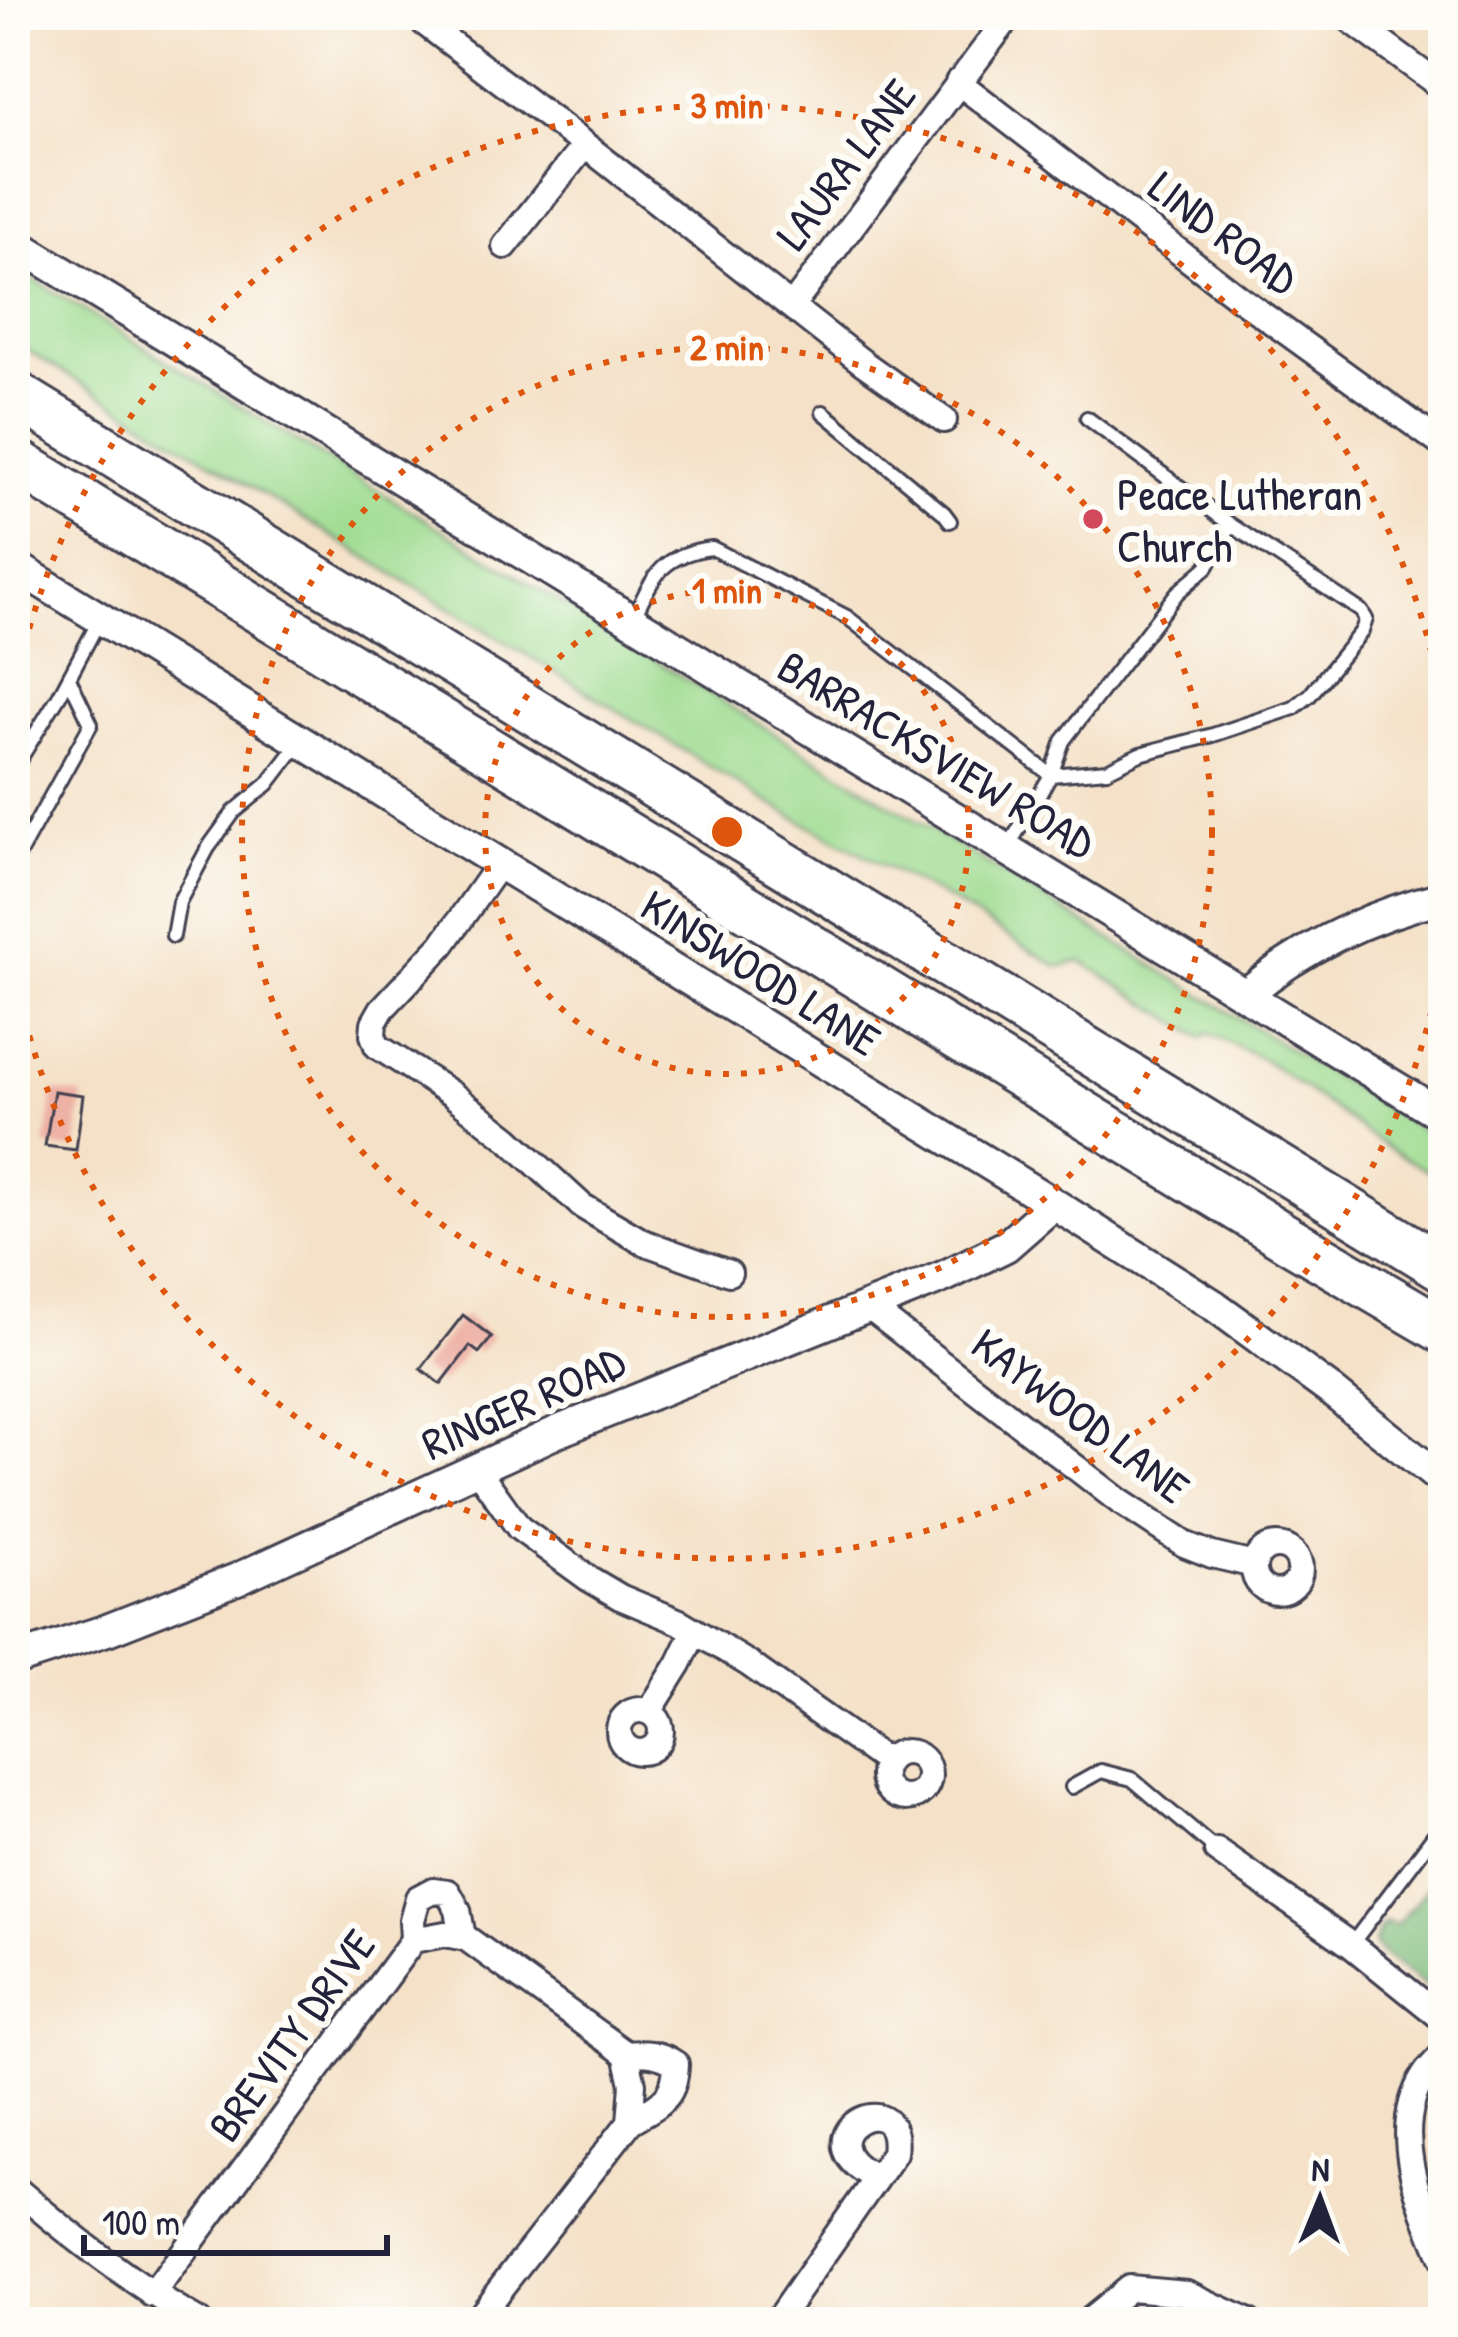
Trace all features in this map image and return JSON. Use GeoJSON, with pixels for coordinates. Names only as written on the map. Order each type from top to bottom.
{"type":"FeatureCollection","features":[{"type":"Feature","properties":{"kind":"highway"},"geometry":{"type":"LineString","coordinates":[[15,394],[1443,1268]]}},
{"type":"Feature","properties":{"kind":"highway"},"geometry":{"type":"LineString","coordinates":[[15,461],[1443,1330]]}},
{"type":"Feature","properties":{"kind":"highway"},"geometry":{"type":"LineString","coordinates":[[1393,1237],[1443,1255]]}},
{"type":"Feature","properties":{"kind":"highway"},"geometry":{"type":"LineString","coordinates":[[1295,1243],[1443,1353]]}},
{"type":"Feature","properties":{"kind":"street"},"geometry":{"type":"LineString","coordinates":[[414,15],[862,362],[944,420]]}},
{"type":"Feature","properties":{"kind":"street","name":"LAURA LANE"},"geometry":{"type":"LineString","coordinates":[[792,306],[1010,15]]}},
{"type":"Feature","properties":{"kind":"street"},"geometry":{"type":"LineString","coordinates":[[1344,15],[1443,88]]}},
{"type":"Feature","properties":{"kind":"street","name":"LIND ROAD"},"geometry":{"type":"LineString","coordinates":[[958,82],[1443,445]]}},
{"type":"Feature","properties":{"kind":"street"},"geometry":{"type":"LineString","coordinates":[[506,246],[585,145]]}},
{"type":"Feature","properties":{"kind":"street","name":"BARRACKSVIEW ROAD"},"geometry":{"type":"LineString","coordinates":[[15,243],[1443,1116]]}},
{"type":"Feature","properties":{"kind":"street","name":"KINSWOOD LANE"},"geometry":{"type":"LineString","coordinates":[[15,566],[1214,1306],[1330,1390],[1443,1481]]}},
{"type":"Feature","properties":{"kind":"street"},"geometry":{"type":"LineString","coordinates":[[499,864],[443,944],[382,1009],[374,1023],[377,1046],[453,1095],[582,1206],[643,1242],[729,1273]]}},
{"type":"Feature","properties":{"kind":"street"},"geometry":{"type":"LineString","coordinates":[[1245,995],[1301,954],[1336,936],[1380,916],[1443,897]]}},
{"type":"Feature","properties":{"kind":"street","name":"RINGER ROAD"},"geometry":{"type":"LineString","coordinates":[[15,1660],[237,1579],[559,1431],[946,1276],[1006,1246],[1054,1204]]}},
{"type":"Feature","properties":{"kind":"street","name":"KAYWOOD LANE"},"geometry":{"type":"LineString","coordinates":[[870,1308],[1119,1501],[1184,1544],[1254,1565]]}},
{"type":"Feature","properties":{"kind":"street"},"geometry":{"type":"LineString","coordinates":[[477,1469],[519,1528],[588,1578],[680,1622],[749,1664],[887,1762]]}},
{"type":"Feature","properties":{"kind":"street"},"geometry":{"type":"LineString","coordinates":[[649,1712],[694,1633]]}},
{"type":"Feature","properties":{"kind":"street"},"geometry":{"type":"LineString","coordinates":[[1217,1851],[1351,1945],[1443,2019]]}},
{"type":"Feature","properties":{"kind":"street","name":"BREVITY DRIVE"},"geometry":{"type":"LineString","coordinates":[[152,2295],[413,1940],[418,1898],[433,1891],[448,1892],[458,1910],[463,1937]]}},
{"type":"Feature","properties":{"kind":"street","name":"BREVITY DRIVE"},"geometry":{"type":"LineString","coordinates":[[413,1940],[445,1934],[463,1937],[626,2054],[664,2056],[676,2064],[674,2087],[665,2101],[630,2122]]}},
{"type":"Feature","properties":{"kind":"street"},"geometry":{"type":"LineString","coordinates":[[474,2322],[630,2122],[634,2084],[626,2054]]}},
{"type":"Feature","properties":{"kind":"street"},"geometry":{"type":"LineString","coordinates":[[1443,2054],[1423,2078],[1409,2133],[1414,2184],[1443,2260]]}},
{"type":"Feature","properties":{"kind":"street"},"geometry":{"type":"LineString","coordinates":[[776,2322],[875,2177]]}},
{"type":"Feature","properties":{"kind":"street"},"geometry":{"type":"LineString","coordinates":[[15,2188],[79,2243],[199,2322]]}},
{"type":"Feature","properties":{"kind":"street"},"geometry":{"type":"LineString","coordinates":[[1087,2322],[1129,2288],[1187,2293],[1249,2322]]}},
{"type":"Feature","properties":{"kind":"lane"},"geometry":{"type":"LineString","coordinates":[[823,412],[950,521]]}},
{"type":"Feature","properties":{"kind":"lane"},"geometry":{"type":"LineString","coordinates":[[632,620],[650,583],[669,560],[712,548],[847,616],[1051,775],[1107,770],[1140,754],[1294,708],[1362,631],[1366,619],[1361,611],[1231,525],[1087,418]]}},
{"type":"Feature","properties":{"kind":"lane"},"geometry":{"type":"LineString","coordinates":[[1006,850],[1051,775],[1063,742],[1177,593],[1207,567],[1231,525]]}},
{"type":"Feature","properties":{"kind":"lane"},"geometry":{"type":"LineString","coordinates":[[15,767],[100,618]]}},
{"type":"Feature","properties":{"kind":"lane"},"geometry":{"type":"LineString","coordinates":[[15,861],[91,724],[69,678]]}},
{"type":"Feature","properties":{"kind":"lane"},"geometry":{"type":"LineString","coordinates":[[173,937],[179,902],[208,848],[234,812],[268,784],[302,740]]}},
{"type":"Feature","properties":{"kind":"lane"},"geometry":{"type":"LineString","coordinates":[[1072,1787],[1101,1771],[1132,1779],[1217,1851]]}},
{"type":"Feature","properties":{"kind":"lane"},"geometry":{"type":"LineString","coordinates":[[1351,1945],[1443,1823]]}},
{"type":"Feature","properties":{"kind":"green space"},"geometry":{"type":"Polygon","coordinates":[[[15,268],[1443,1143],[1443,1180],[1386,1147],[1266,1061],[1208,1033],[1202,1038],[1081,961],[1058,967],[952,902],[783,811],[15,343],[15,268]]]}},
{"type":"Feature","properties":{"kind":"green space"},"geometry":{"type":"Polygon","coordinates":[[[1443,1869],[1443,1999],[1374,1943],[1379,1928],[1387,1922],[1396,1926],[1443,1869]]]}},
{"type":"Feature","properties":{"kind":"building"},"geometry":{"type":"Polygon","coordinates":[[[54,1091],[83,1095],[76,1150],[45,1146],[54,1091]]]}},
{"type":"Feature","properties":{"kind":"building"},"geometry":{"type":"Polygon","coordinates":[[[463,1315],[492,1337],[479,1353],[470,1346],[441,1384],[421,1369],[463,1315]]]}},
{"type":"Feature","properties":{"kind":"place","name":"Peace Lutheran Church"},"geometry":{"type":"Point","coordinates":[1093,519]}}]}
